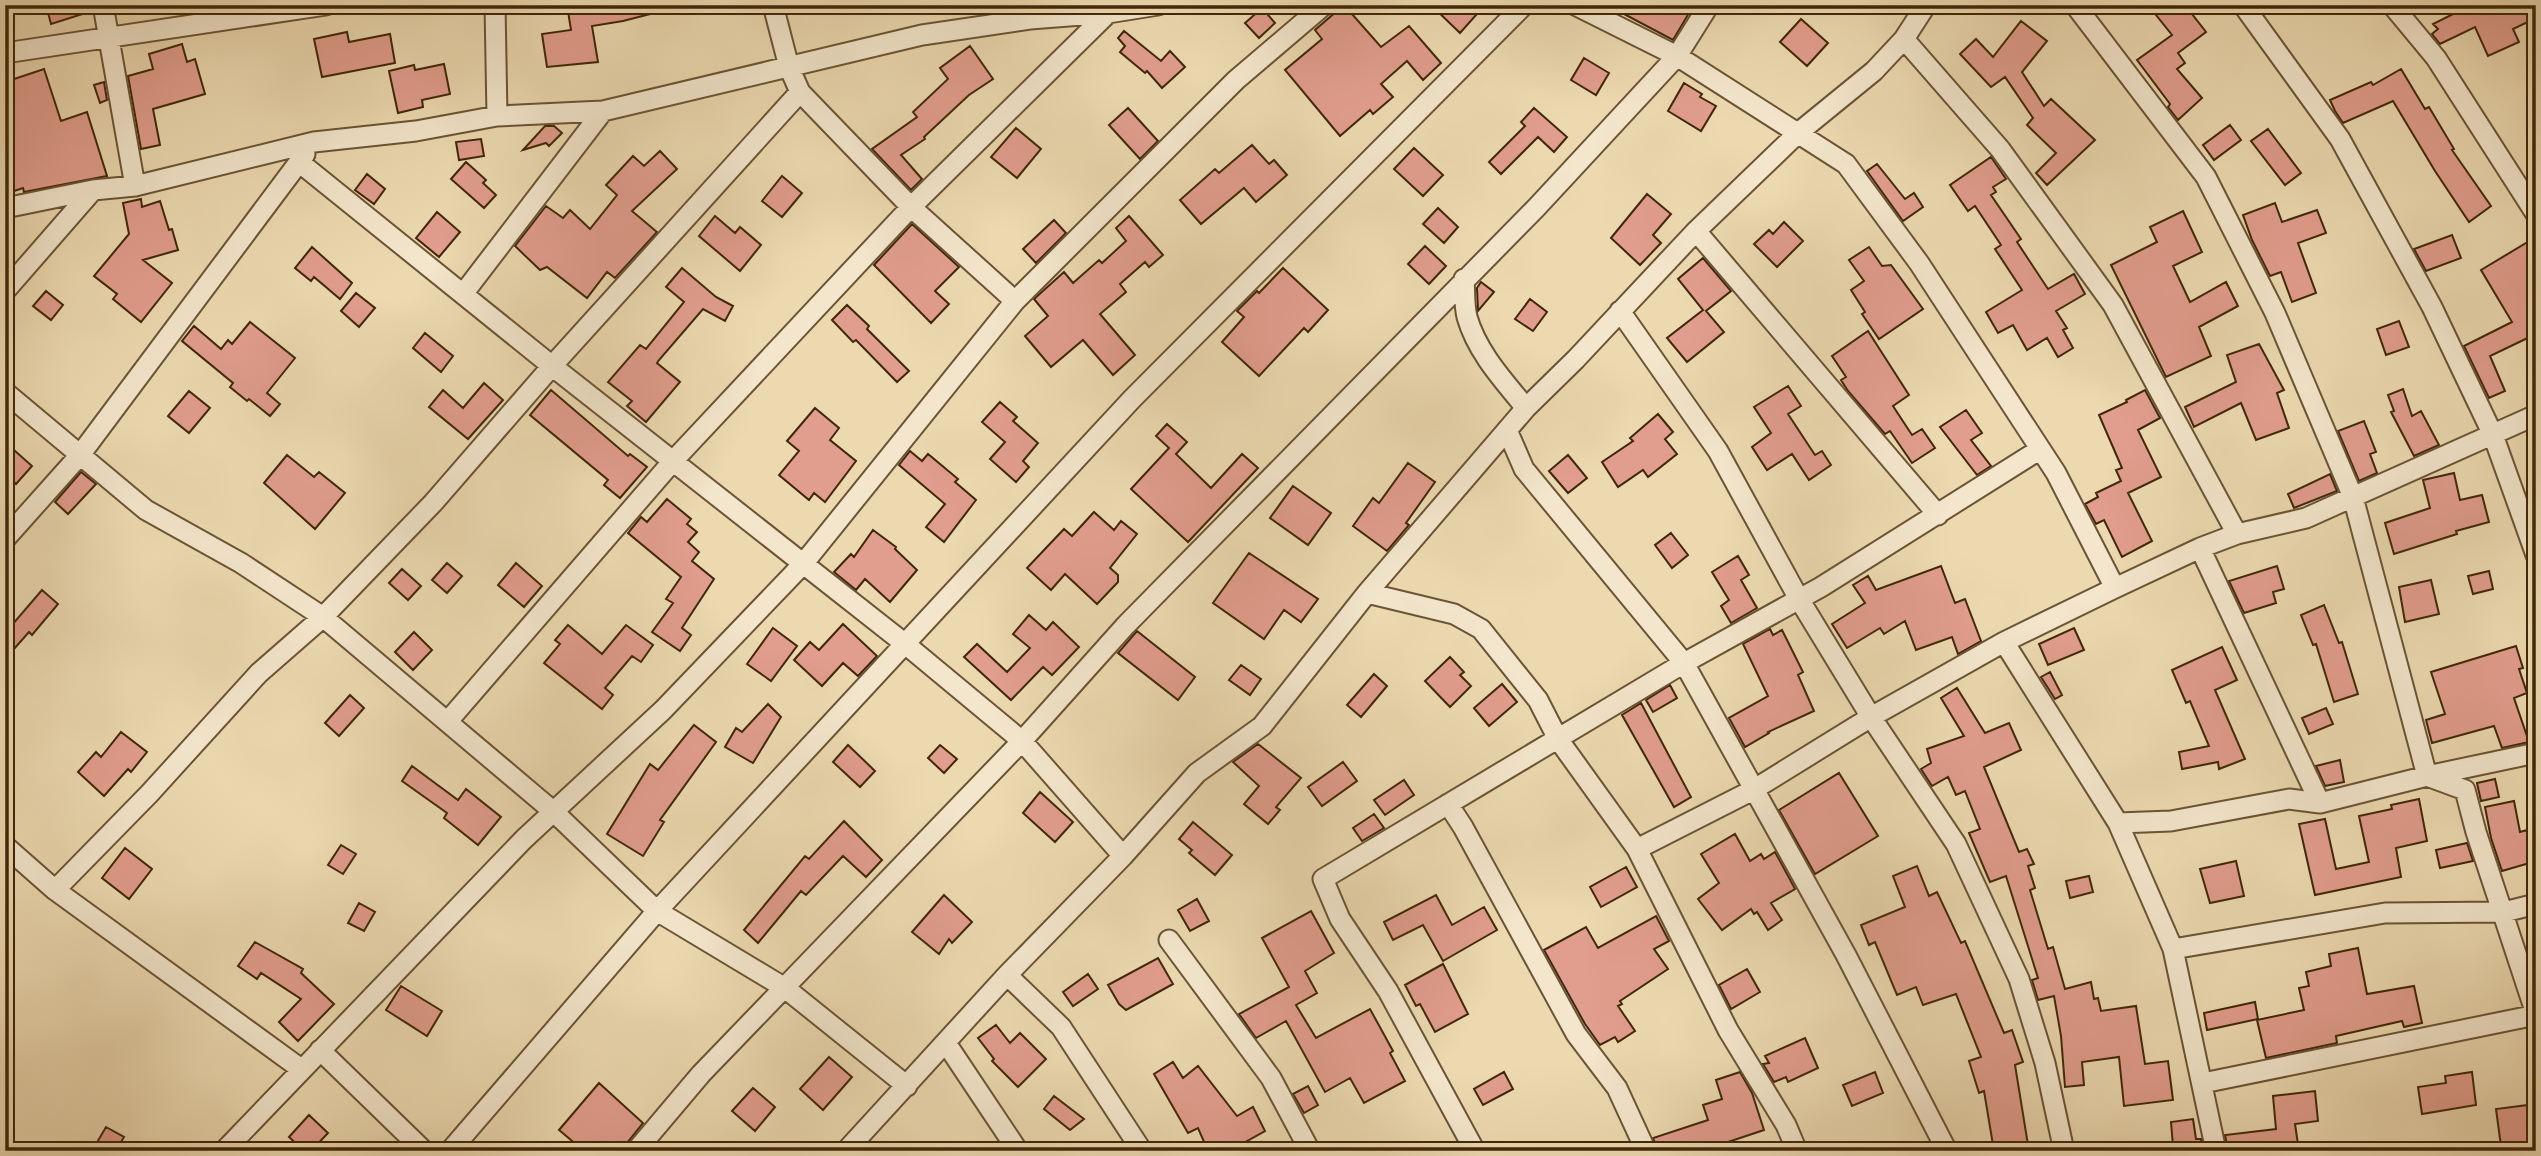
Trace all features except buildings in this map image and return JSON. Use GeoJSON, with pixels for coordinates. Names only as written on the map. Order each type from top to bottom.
{"type":"FeatureCollection","features":[{"type":"Feature","properties":{"kind":"street"},"geometry":{"type":"LineString","coordinates":[[103,5],[135,186]]}},
{"type":"Feature","properties":{"kind":"street"},"geometry":{"type":"LineString","coordinates":[[5,53],[110,37],[225,13],[326,5]]}},
{"type":"Feature","properties":{"kind":"street"},"geometry":{"type":"LineString","coordinates":[[495,5],[497,116]]}},
{"type":"Feature","properties":{"kind":"street"},"geometry":{"type":"LineString","coordinates":[[773,5],[789,67],[800,92],[911,207],[1015,301]]}},
{"type":"Feature","properties":{"kind":"street"},"geometry":{"type":"LineString","coordinates":[[5,208],[93,190],[135,186],[314,142],[416,131],[497,116],[603,111],[1029,12],[1108,13],[1158,5]]}},
{"type":"Feature","properties":{"kind":"street"},"geometry":{"type":"LineString","coordinates":[[224,1151],[524,839],[663,710],[803,564],[1015,301],[1236,80],[1324,5]]}},
{"type":"Feature","properties":{"kind":"street"},"geometry":{"type":"LineString","coordinates":[[450,1151],[657,911],[1132,399],[1524,5]]}},
{"type":"Feature","properties":{"kind":"street"},"geometry":{"type":"LineString","coordinates":[[1575,5],[1677,56],[1846,164],[1919,263],[2056,473],[2115,588]]}},
{"type":"Feature","properties":{"kind":"street"},"geometry":{"type":"LineString","coordinates":[[636,1151],[701,1074],[1022,741],[1126,625],[1536,208],[1677,56],[1709,5]]}},
{"type":"Feature","properties":{"kind":"street"},"geometry":{"type":"LineString","coordinates":[[855,1147],[1007,975],[1124,856],[1197,773],[1262,726],[1367,593],[1526,408],[1696,231],[1798,133],[1874,71],[1904,39],[1926,5]]}},
{"type":"Feature","properties":{"kind":"street"},"geometry":{"type":"LineString","coordinates":[[2075,5],[2206,177],[2275,313],[2353,496],[2427,776]]}},
{"type":"Feature","properties":{"kind":"street"},"geometry":{"type":"LineString","coordinates":[[2243,5],[2340,139],[2432,307],[2493,435],[2536,555]]}},
{"type":"Feature","properties":{"kind":"street"},"geometry":{"type":"LineString","coordinates":[[2392,5],[2436,58],[2536,214]]}},
{"type":"Feature","properties":{"kind":"street"},"geometry":{"type":"LineString","coordinates":[[448,721],[673,461],[911,207],[1108,13]]}},
{"type":"Feature","properties":{"kind":"street"},"geometry":{"type":"LineString","coordinates":[[1904,39],[2000,149],[2113,305],[2237,534]]}},
{"type":"Feature","properties":{"kind":"street"},"geometry":{"type":"LineString","coordinates":[[55,890],[149,794],[259,673],[323,617],[433,503],[551,366],[800,92]]}},
{"type":"Feature","properties":{"kind":"street"},"geometry":{"type":"LineString","coordinates":[[463,294],[603,111]]}},
{"type":"Feature","properties":{"kind":"street"},"geometry":{"type":"LineString","coordinates":[[5,539],[80,455],[314,142]]}},
{"type":"Feature","properties":{"kind":"street"},"geometry":{"type":"LineString","coordinates":[[299,162],[551,366],[904,643],[1022,741],[1124,856]]}},
{"type":"Feature","properties":{"kind":"street"},"geometry":{"type":"LineString","coordinates":[[5,291],[93,190]]}},
{"type":"Feature","properties":{"kind":"street"},"geometry":{"type":"LineString","coordinates":[[1696,231],[1938,515]]}},
{"type":"Feature","properties":{"kind":"street"},"geometry":{"type":"LineString","coordinates":[[1464,279],[1466,315],[1477,340],[1491,365],[1526,408]]}},
{"type":"Feature","properties":{"kind":"street"},"geometry":{"type":"LineString","coordinates":[[1620,311],[1717,451],[1799,599],[1871,717],[1956,844],[2019,979],[2045,1062],[2064,1151]]}},
{"type":"Feature","properties":{"kind":"street"},"geometry":{"type":"LineString","coordinates":[[5,392],[146,510],[240,563],[323,617],[554,812],[657,911],[785,988],[907,1086]]}},
{"type":"Feature","properties":{"kind":"street"},"geometry":{"type":"LineString","coordinates":[[1637,849],[1753,790],[1871,717],[2004,642],[2115,588],[2200,548],[2237,534],[2306,518],[2536,415]]}},
{"type":"Feature","properties":{"kind":"street"},"geometry":{"type":"LineString","coordinates":[[1507,430],[1524,469],[1684,663],[1846,955],[1947,1151]]}},
{"type":"Feature","properties":{"kind":"street"},"geometry":{"type":"LineString","coordinates":[[1475,1151],[1388,992],[1340,919],[1322,878],[1684,663],[1799,599],[2039,450]]}},
{"type":"Feature","properties":{"kind":"street"},"geometry":{"type":"LineString","coordinates":[[2200,548],[2319,803]]}},
{"type":"Feature","properties":{"kind":"street"},"geometry":{"type":"LineString","coordinates":[[1367,593],[1454,614],[1480,629],[1538,700],[1558,739],[1637,849],[1728,1030],[1786,1125],[1797,1151]]}},
{"type":"Feature","properties":{"kind":"street"},"geometry":{"type":"LineString","coordinates":[[2004,642],[2118,823],[2173,950],[2216,1151]]}},
{"type":"Feature","properties":{"kind":"street"},"geometry":{"type":"LineString","coordinates":[[2118,823],[2171,821],[2289,799],[2319,803],[2536,753]]}},
{"type":"Feature","properties":{"kind":"street"},"geometry":{"type":"LineString","coordinates":[[2203,1083],[2536,1014],[2476,832],[2465,790],[2427,776]]}},
{"type":"Feature","properties":{"kind":"street"},"geometry":{"type":"LineString","coordinates":[[1448,804],[1576,1034],[1617,1088],[1646,1151]]}},
{"type":"Feature","properties":{"kind":"street"},"geometry":{"type":"LineString","coordinates":[[5,846],[55,890],[302,1069]]}},
{"type":"Feature","properties":{"kind":"street"},"geometry":{"type":"LineString","coordinates":[[2173,950],[2385,913],[2504,912],[2536,904]]}},
{"type":"Feature","properties":{"kind":"street"},"geometry":{"type":"LineString","coordinates":[[1169,940],[1271,1078],[1310,1151]]}},
{"type":"Feature","properties":{"kind":"street"},"geometry":{"type":"LineString","coordinates":[[1007,975],[1061,1027],[1142,1151]]}},
{"type":"Feature","properties":{"kind":"street"},"geometry":{"type":"LineString","coordinates":[[946,1043],[1018,1151]]}},
{"type":"Feature","properties":{"kind":"street"},"geometry":{"type":"LineString","coordinates":[[320,1050],[424,1151]]}}]}
